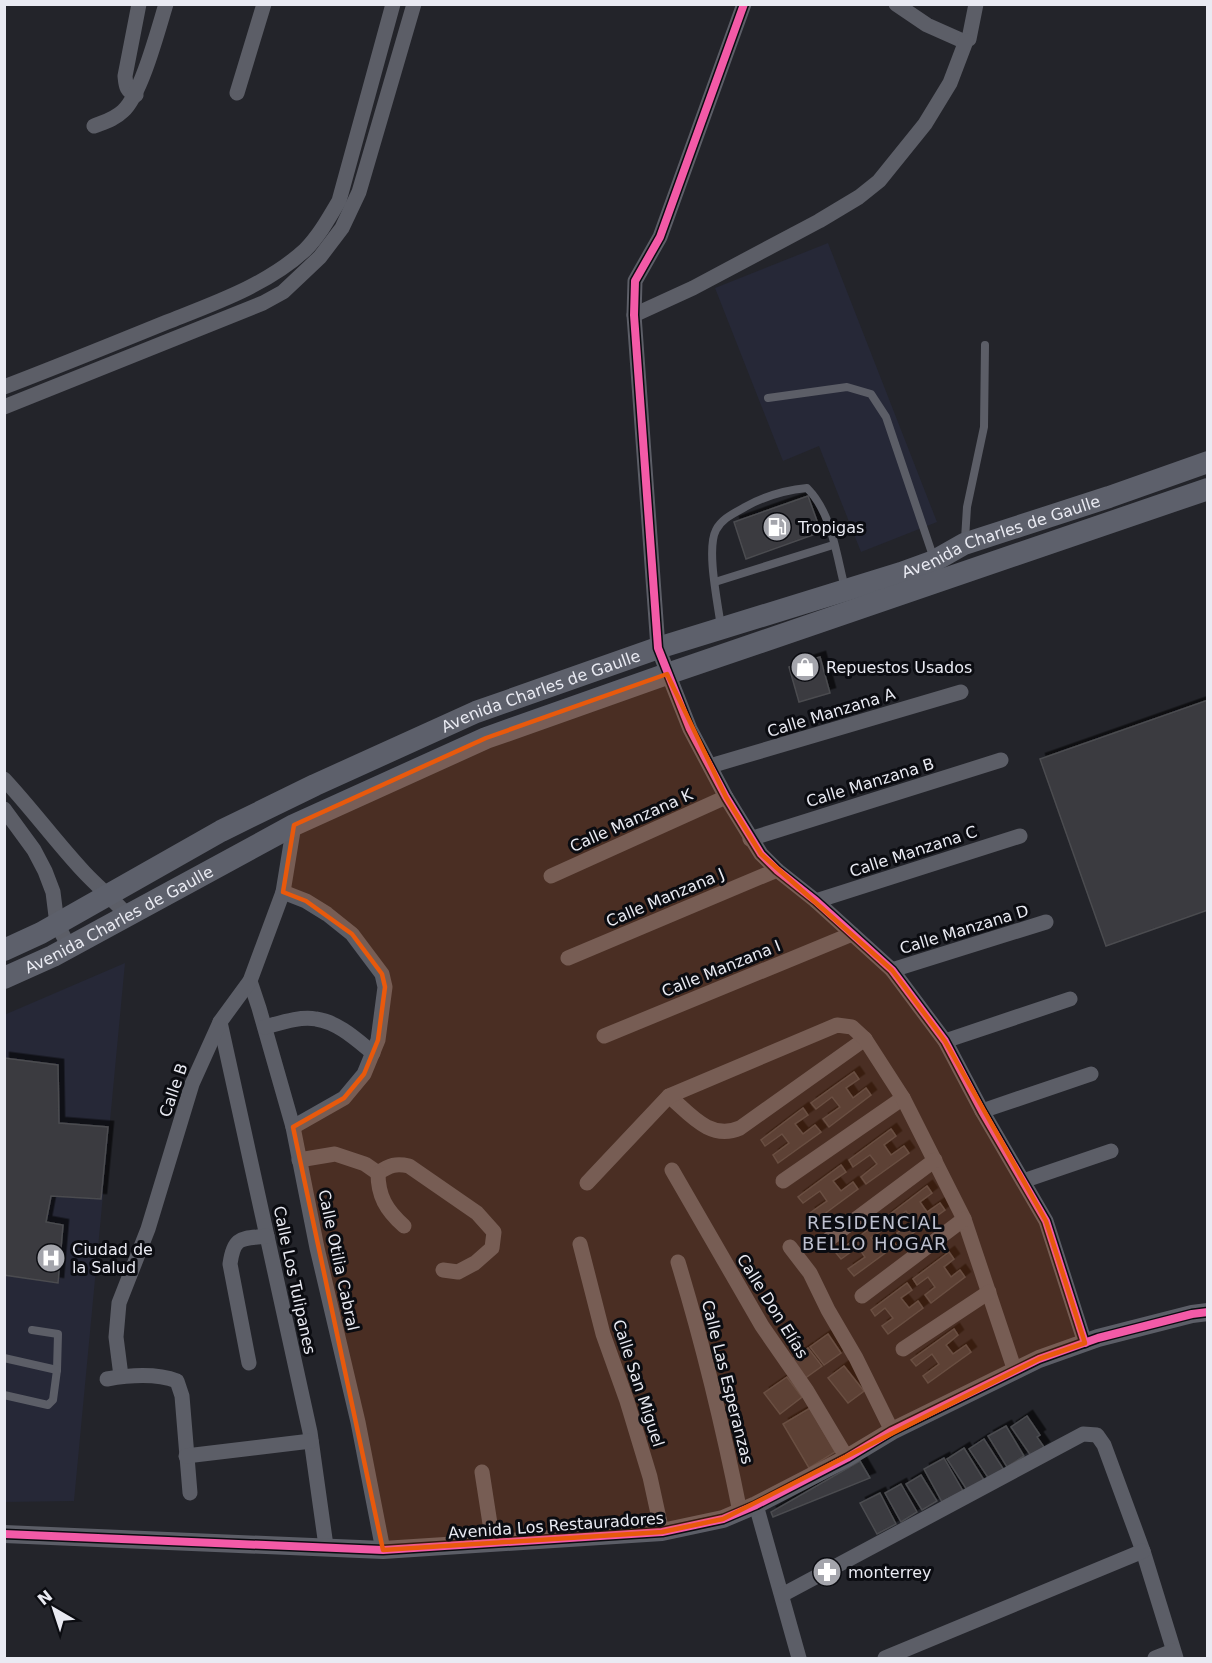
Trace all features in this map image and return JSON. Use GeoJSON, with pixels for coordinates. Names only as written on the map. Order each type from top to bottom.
{"type":"FeatureCollection","features":[{"type":"Feature","properties":{"kind":"main road","name":"Avenida Charles de Gaulle"},"geometry":{"type":"LineString","coordinates":[[4,950],[57,924],[221,831],[315,785],[476,712],[658,648],[934,561],[964,544],[1208,462]]}},
{"type":"Feature","properties":{"kind":"main road","name":"Avenida Charles de Gaulle"},"geometry":{"type":"LineString","coordinates":[[4,978],[69,947],[294,825],[486,738],[1208,489]]}},
{"type":"Feature","properties":{"kind":"main road"},"geometry":{"type":"LineString","coordinates":[[476,712],[486,738]]}},
{"type":"Feature","properties":{"kind":"street"},"geometry":{"type":"LineString","coordinates":[[136,95],[130,93],[126,87],[125,76],[138,4]]}},
{"type":"Feature","properties":{"kind":"street"},"geometry":{"type":"LineString","coordinates":[[94,126],[116,117],[125,110],[136,95],[166,4]]}},
{"type":"Feature","properties":{"kind":"street"},"geometry":{"type":"LineString","coordinates":[[237,93],[264,4]]}},
{"type":"Feature","properties":{"kind":"street"},"geometry":{"type":"LineString","coordinates":[[4,387],[213,304],[282,269],[306,248],[327,223],[339,201],[393,4]]}},
{"type":"Feature","properties":{"kind":"street"},"geometry":{"type":"LineString","coordinates":[[4,407],[263,303],[282,292],[320,257],[342,228],[359,192],[414,4]]}},
{"type":"Feature","properties":{"kind":"street"},"geometry":{"type":"LineString","coordinates":[[896,4],[927,25],[966,41]]}},
{"type":"Feature","properties":{"kind":"street"},"geometry":{"type":"LineString","coordinates":[[634,315],[693,288],[819,221],[860,197],[879,181],[925,124],[950,82],[966,41],[969,39],[976,4]]}},
{"type":"Feature","properties":{"kind":"street"},"geometry":{"type":"LineString","coordinates":[[739,6],[660,237],[635,281],[634,315],[658,648],[690,729],[750,839],[777,870],[816,901],[892,970],[945,1041],[982,1111],[1046,1221],[1085,1343]]}},
{"type":"Feature","properties":{"kind":"street","name":"Calle Manzana A"},"geometry":{"type":"LineString","coordinates":[[710,766],[961,692]]}},
{"type":"Feature","properties":{"kind":"street","name":"Calle Manzana B"},"geometry":{"type":"LineString","coordinates":[[750,839],[1001,760]]}},
{"type":"Feature","properties":{"kind":"street"},"geometry":{"type":"LineString","coordinates":[[4,779],[86,874],[109,894],[127,915]]}},
{"type":"Feature","properties":{"kind":"street","name":"Calle Manzana K"},"geometry":{"type":"LineString","coordinates":[[551,876],[726,797]]}},
{"type":"Feature","properties":{"kind":"street"},"geometry":{"type":"LineString","coordinates":[[4,809],[34,850],[45,871],[53,892],[57,924],[69,947]]}},
{"type":"Feature","properties":{"kind":"street","name":"Calle B"},"geometry":{"type":"LineString","coordinates":[[186,1456],[182,1396],[177,1381],[164,1376],[114,1378],[119,1303],[148,1228],[192,1084],[220,1022],[250,981],[283,892],[294,825]]}},
{"type":"Feature","properties":{"kind":"street","name":"Calle Manzana C"},"geometry":{"type":"LineString","coordinates":[[816,901],[1020,836]]}},
{"type":"Feature","properties":{"kind":"street","name":"Calle Manzana J"},"geometry":{"type":"LineString","coordinates":[[568,958],[777,870]]}},
{"type":"Feature","properties":{"kind":"street"},"geometry":{"type":"LineString","coordinates":[[283,892],[306,901],[352,934],[382,974],[385,987],[378,1040],[364,1074],[344,1098],[293,1127]]}},
{"type":"Feature","properties":{"kind":"street","name":"Calle Manzana D"},"geometry":{"type":"LineString","coordinates":[[892,970],[1046,922]]}},
{"type":"Feature","properties":{"kind":"street","name":"Calle Manzana I"},"geometry":{"type":"LineString","coordinates":[[604,1036],[852,934]]}},
{"type":"Feature","properties":{"kind":"street","name":"Calle Otilia Cabral"},"geometry":{"type":"LineString","coordinates":[[250,981],[293,1127],[317,1248],[358,1422],[383,1550]]}},
{"type":"Feature","properties":{"kind":"street"},"geometry":{"type":"LineString","coordinates":[[945,1041],[1070,999]]}},
{"type":"Feature","properties":{"kind":"street"},"geometry":{"type":"LineString","coordinates":[[265,1027],[315,1018],[330,1023],[373,1053]]}},
{"type":"Feature","properties":{"kind":"street","name":"Calle Los Tulipanes"},"geometry":{"type":"LineString","coordinates":[[220,1022],[311,1441],[326,1546]]}},
{"type":"Feature","properties":{"kind":"street"},"geometry":{"type":"LineString","coordinates":[[586,1183],[669,1096],[837,1025],[852,1027],[865,1039],[903,1098],[964,1219],[1015,1371]]}},
{"type":"Feature","properties":{"kind":"street"},"geometry":{"type":"LineString","coordinates":[[669,1096],[705,1128],[730,1133],[865,1039]]}},
{"type":"Feature","properties":{"kind":"street"},"geometry":{"type":"LineString","coordinates":[[982,1111],[1091,1074]]}},
{"type":"Feature","properties":{"kind":"street"},"geometry":{"type":"LineString","coordinates":[[783,1180],[903,1098]]}},
{"type":"Feature","properties":{"kind":"street"},"geometry":{"type":"LineString","coordinates":[[1023,1180],[1110,1151]]}},
{"type":"Feature","properties":{"kind":"street"},"geometry":{"type":"LineString","coordinates":[[299,1160],[335,1154],[366,1164],[378,1173]]}},
{"type":"Feature","properties":{"kind":"street"},"geometry":{"type":"LineString","coordinates":[[828,1240],[935,1160]]}},
{"type":"Feature","properties":{"kind":"street"},"geometry":{"type":"LineString","coordinates":[[378,1173],[390,1165],[409,1166],[477,1214],[494,1232],[492,1248],[475,1263],[458,1272],[443,1270]]}},
{"type":"Feature","properties":{"kind":"street","name":"Calle Don Elías"},"geometry":{"type":"LineString","coordinates":[[672,1170],[762,1326],[807,1391],[847,1458]]}},
{"type":"Feature","properties":{"kind":"street"},"geometry":{"type":"LineString","coordinates":[[378,1173],[378,1190],[382,1199],[404,1226]]}},
{"type":"Feature","properties":{"kind":"street"},"geometry":{"type":"LineString","coordinates":[[862,1296],[964,1219]]}},
{"type":"Feature","properties":{"kind":"street"},"geometry":{"type":"LineString","coordinates":[[249,1363],[230,1264],[233,1248],[242,1239],[267,1236]]}},
{"type":"Feature","properties":{"kind":"street","name":"Calle San Miguel"},"geometry":{"type":"LineString","coordinates":[[580,1244],[603,1334],[627,1401],[650,1477],[662,1532]]}},
{"type":"Feature","properties":{"kind":"street"},"geometry":{"type":"LineString","coordinates":[[790,1246],[810,1273],[892,1431]]}},
{"type":"Feature","properties":{"kind":"street","name":"Calle Las Esperanzas"},"geometry":{"type":"LineString","coordinates":[[678,1262],[701,1336],[719,1409],[748,1508],[782,1595],[800,1659]]}},
{"type":"Feature","properties":{"kind":"street"},"geometry":{"type":"LineString","coordinates":[[903,1349],[989,1292]]}},
{"type":"Feature","properties":{"kind":"street","name":"Avenida Los Restauradores"},"geometry":{"type":"LineString","coordinates":[[4,1534],[383,1550],[662,1532],[723,1519],[748,1508],[847,1458],[892,1431],[1039,1359],[1085,1343],[1192,1314],[1208,1312]]}},
{"type":"Feature","properties":{"kind":"street"},"geometry":{"type":"LineString","coordinates":[[782,1595],[1083,1434],[1097,1435],[1104,1445],[1143,1551],[1174,1655],[1155,1659]]}},
{"type":"Feature","properties":{"kind":"street"},"geometry":{"type":"LineString","coordinates":[[190,1493],[186,1456],[311,1441]]}},
{"type":"Feature","properties":{"kind":"street"},"geometry":{"type":"LineString","coordinates":[[482,1472],[493,1543]]}},
{"type":"Feature","properties":{"kind":"street"},"geometry":{"type":"LineString","coordinates":[[885,1659],[1143,1551]]}},
{"type":"Feature","properties":{"kind":"lane"},"geometry":{"type":"LineString","coordinates":[[964,544],[966,507],[984,427],[985,345]]}},
{"type":"Feature","properties":{"kind":"lane"},"geometry":{"type":"LineString","coordinates":[[768,398],[848,387],[871,394],[886,417],[934,561]]}},
{"type":"Feature","properties":{"kind":"lane"},"geometry":{"type":"LineString","coordinates":[[721,628],[712,556],[715,531],[723,520],[755,502],[796,489],[807,488],[815,496],[825,514],[846,590]]}},
{"type":"Feature","properties":{"kind":"lane"},"geometry":{"type":"LineString","coordinates":[[715,582],[833,545]]}},
{"type":"Feature","properties":{"kind":"lane"},"geometry":{"type":"LineString","coordinates":[[4,1395],[48,1405],[53,1401],[58,1334],[32,1330]]}},
{"type":"Feature","properties":{"kind":"lane"},"geometry":{"type":"LineString","coordinates":[[4,1358],[57,1370]]}},
{"type":"Feature","properties":{"kind":"highlighted area"},"geometry":{"type":"Polygon","coordinates":[[[667,674],[726,797],[761,854],[892,970],[945,1041],[1046,1221],[1085,1343],[1039,1359],[723,1519],[662,1532],[383,1550],[293,1127],[344,1098],[364,1074],[378,1040],[385,987],[382,974],[352,934],[306,901],[283,892],[294,825],[486,738],[667,674]]]}},
{"type":"Feature","properties":{"kind":"shaded area"},"geometry":{"type":"Polygon","coordinates":[[[828,243],[937,522],[861,552],[819,446],[783,461],[715,288],[828,243]]]}},
{"type":"Feature","properties":{"kind":"shaded area","name":"Ciudad de la Salud"},"geometry":{"type":"Polygon","coordinates":[[[125,963],[74,1501],[5,1502],[4,1015],[125,963]]]}},
{"type":"Feature","properties":{"kind":"building","name":"Tropigas"},"geometry":{"type":"Polygon","coordinates":[[[808,496],[821,532],[746,559],[734,522],[808,496]]]}},
{"type":"Feature","properties":{"kind":"building"},"geometry":{"type":"Polygon","coordinates":[[[820,657],[830,693],[799,702],[789,667],[820,657]]]}},
{"type":"Feature","properties":{"kind":"building"},"geometry":{"type":"Polygon","coordinates":[[[1208,700],[1208,910],[1106,946],[1040,759],[1208,700]]]}},
{"type":"Feature","properties":{"kind":"building"},"geometry":{"type":"Polygon","coordinates":[[[4,1058],[58,1065],[59,1123],[108,1127],[101,1199],[51,1196],[46,1222],[63,1225],[58,1283],[4,1275],[4,1058]]]}},
{"type":"Feature","properties":{"kind":"building"},"geometry":{"type":"Polygon","coordinates":[[[854,1072],[859,1079],[846,1088],[853,1098],[866,1088],[871,1095],[829,1127],[823,1119],[840,1107],[832,1097],[816,1109],[811,1103],[854,1072]]]}},
{"type":"Feature","properties":{"kind":"building"},"geometry":{"type":"Polygon","coordinates":[[[803,1108],[808,1115],[795,1124],[803,1134],[815,1125],[821,1132],[778,1163],[773,1155],[789,1143],[782,1134],[765,1146],[761,1140],[803,1108]]]}},
{"type":"Feature","properties":{"kind":"building"},"geometry":{"type":"Polygon","coordinates":[[[891,1129],[896,1136],[884,1145],[891,1155],[904,1146],[909,1153],[866,1184],[861,1177],[877,1164],[870,1155],[853,1167],[849,1160],[891,1129]]]}},
{"type":"Feature","properties":{"kind":"building"},"geometry":{"type":"Polygon","coordinates":[[[841,1165],[846,1172],[833,1181],[841,1191],[853,1182],[858,1189],[816,1220],[810,1213],[827,1201],[820,1191],[803,1203],[798,1197],[841,1165]]]}},
{"type":"Feature","properties":{"kind":"building"},"geometry":{"type":"Polygon","coordinates":[[[927,1186],[932,1193],[920,1202],[927,1212],[940,1203],[945,1210],[902,1241],[897,1233],[913,1221],[906,1211],[889,1224],[885,1218],[927,1186]]]}},
{"type":"Feature","properties":{"kind":"building"},"geometry":{"type":"Polygon","coordinates":[[[879,1222],[884,1229],[871,1238],[878,1247],[891,1238],[896,1245],[854,1276],[848,1269],[865,1257],[858,1247],[841,1259],[836,1253],[879,1222]]]}},
{"type":"Feature","properties":{"kind":"building"},"geometry":{"type":"Polygon","coordinates":[[[949,1252],[954,1259],[944,1267],[951,1277],[960,1270],[965,1277],[931,1303],[925,1295],[935,1287],[928,1277],[917,1285],[913,1279],[949,1252]]]}},
{"type":"Feature","properties":{"kind":"building"},"geometry":{"type":"Polygon","coordinates":[[[907,1283],[912,1290],[901,1298],[909,1308],[918,1301],[923,1308],[888,1334],[882,1326],[893,1318],[885,1308],[875,1316],[871,1310],[907,1283]]]}},
{"type":"Feature","properties":{"kind":"building"},"geometry":{"type":"Polygon","coordinates":[[[954,1329],[958,1335],[946,1345],[953,1354],[966,1345],[971,1352],[928,1383],[923,1376],[939,1364],[932,1354],[916,1366],[911,1360],[954,1329]]]}},
{"type":"Feature","properties":{"kind":"building"},"geometry":{"type":"Polygon","coordinates":[[[828,1334],[841,1353],[824,1365],[810,1347],[828,1334]]]}},
{"type":"Feature","properties":{"kind":"building"},"geometry":{"type":"Polygon","coordinates":[[[808,1348],[822,1366],[804,1379],[791,1360],[808,1348]]]}},
{"type":"Feature","properties":{"kind":"building"},"geometry":{"type":"Polygon","coordinates":[[[844,1366],[864,1391],[848,1403],[828,1378],[844,1366]]]}},
{"type":"Feature","properties":{"kind":"building"},"geometry":{"type":"Polygon","coordinates":[[[787,1377],[802,1397],[780,1414],[764,1393],[787,1377]]]}},
{"type":"Feature","properties":{"kind":"building"},"geometry":{"type":"Polygon","coordinates":[[[810,1408],[835,1452],[809,1468],[783,1424],[810,1408]]]}},
{"type":"Feature","properties":{"kind":"building"},"geometry":{"type":"Polygon","coordinates":[[[1027,1416],[1040,1435],[1037,1437],[1044,1447],[1031,1456],[1011,1427],[1027,1416]]]}},
{"type":"Feature","properties":{"kind":"building"},"geometry":{"type":"Polygon","coordinates":[[[1006,1426],[1024,1456],[1007,1467],[988,1436],[1006,1426]]]}},
{"type":"Feature","properties":{"kind":"building"},"geometry":{"type":"Polygon","coordinates":[[[984,1439],[1004,1470],[989,1479],[969,1449],[984,1439]]]}},
{"type":"Feature","properties":{"kind":"building"},"geometry":{"type":"Polygon","coordinates":[[[964,1448],[984,1480],[967,1490],[947,1459],[964,1448]]]}},
{"type":"Feature","properties":{"kind":"building"},"geometry":{"type":"Polygon","coordinates":[[[944,1458],[963,1491],[942,1502],[924,1469],[944,1458]]]}},
{"type":"Feature","properties":{"kind":"building"},"geometry":{"type":"Polygon","coordinates":[[[860,1461],[870,1478],[773,1517],[771,1512],[860,1461]]]}},
{"type":"Feature","properties":{"kind":"building"},"geometry":{"type":"Polygon","coordinates":[[[921,1475],[937,1501],[922,1510],[906,1484],[921,1475]]]}},
{"type":"Feature","properties":{"kind":"building"},"geometry":{"type":"Polygon","coordinates":[[[901,1484],[917,1512],[901,1522],[885,1493],[901,1484]]]}},
{"type":"Feature","properties":{"kind":"building"},"geometry":{"type":"Polygon","coordinates":[[[880,1493],[896,1524],[877,1534],[860,1503],[880,1493]]]}},
{"type":"Feature","properties":{"kind":"cycle path"},"geometry":{"type":"LineString","coordinates":[[744,4],[660,237],[635,281],[634,315],[658,648],[690,729],[726,797],[761,854],[892,970],[945,1041],[982,1111],[1046,1221],[1085,1343]]}},
{"type":"Feature","properties":{"kind":"cycle path"},"geometry":{"type":"LineString","coordinates":[[4,1534],[383,1550],[662,1532],[723,1519],[756,1505],[847,1458],[892,1431],[1039,1359],[1098,1338],[1208,1312]]}},
{"type":"Feature","properties":{"kind":"place","name":"Tropigas"},"geometry":{"type":"Point","coordinates":[777,527]}},
{"type":"Feature","properties":{"kind":"place","name":"Repuestos Usados"},"geometry":{"type":"Point","coordinates":[805,667]}},
{"type":"Feature","properties":{"kind":"place","name":"Ciudad de la Salud"},"geometry":{"type":"Point","coordinates":[51,1258]}},
{"type":"Feature","properties":{"kind":"place","name":"monterrey"},"geometry":{"type":"Point","coordinates":[827,1572]}},
{"type":"Feature","properties":{"kind":"district","name":"RESIDENCIAL BELLO HOGAR"},"geometry":{"type":"Point","coordinates":[875,1233]}}]}
